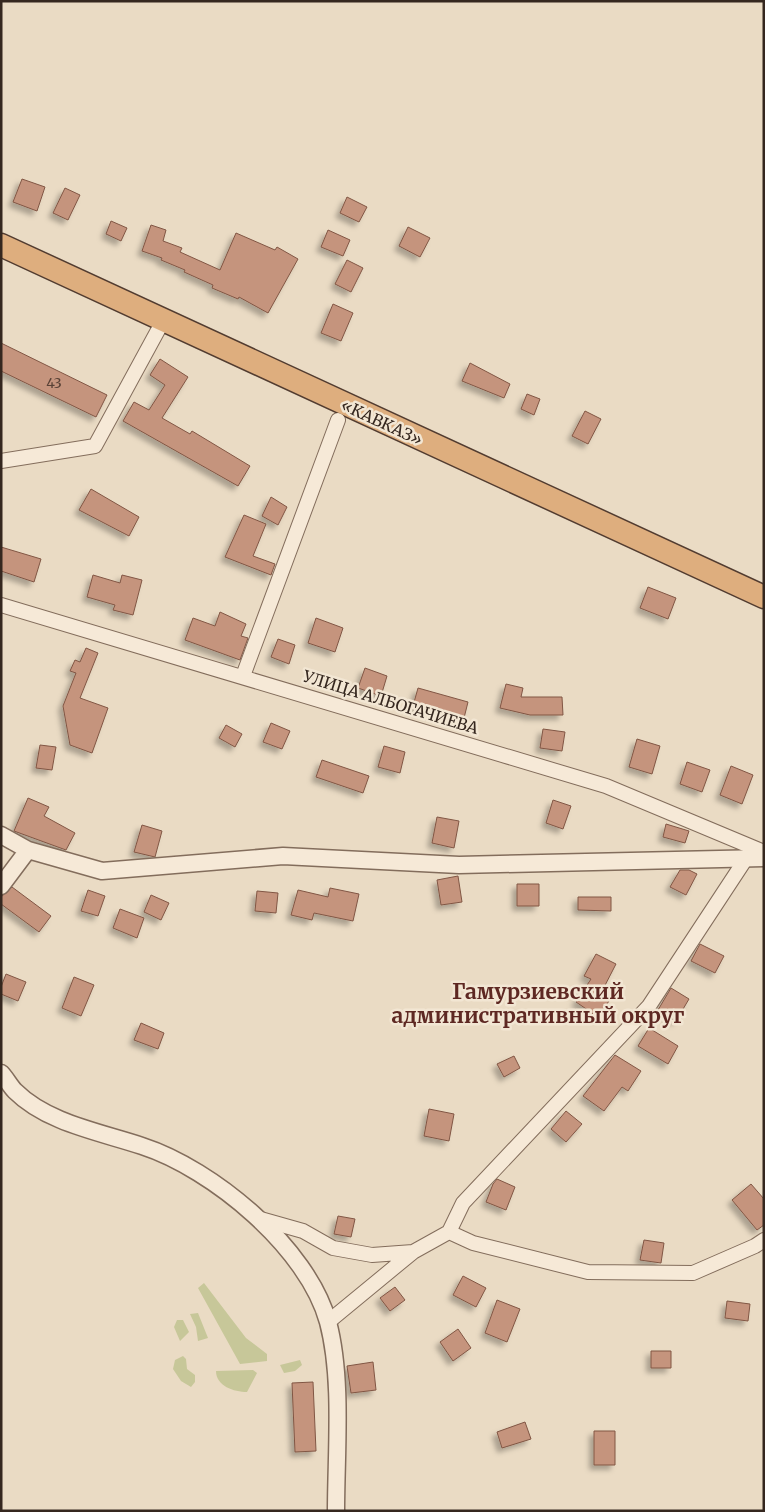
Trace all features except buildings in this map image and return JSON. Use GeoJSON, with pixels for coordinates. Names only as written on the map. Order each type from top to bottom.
{"type":"FeatureCollection","features":[{"type":"Feature","properties":{"kind":"highway","name":"«КАВКАЗ»"},"geometry":{"type":"LineString","coordinates":[[1,246],[764,597]]}},
{"type":"Feature","properties":{"kind":"street"},"geometry":{"type":"LineString","coordinates":[[1,460],[95,446],[163,321]]}},
{"type":"Feature","properties":{"kind":"street"},"geometry":{"type":"LineString","coordinates":[[243,676],[338,420]]}},
{"type":"Feature","properties":{"kind":"street","name":"УЛИЦА АЛБОГАЧИЕВА"},"geometry":{"type":"LineString","coordinates":[[1,605],[606,786],[764,852]]}},
{"type":"Feature","properties":{"kind":"street"},"geometry":{"type":"LineString","coordinates":[[1,835],[28,850],[102,871],[283,856],[459,865],[764,858]]}},
{"type":"Feature","properties":{"kind":"street"},"geometry":{"type":"LineString","coordinates":[[1,886],[28,850]]}},
{"type":"Feature","properties":{"kind":"street"},"geometry":{"type":"LineString","coordinates":[[328,1322],[413,1252],[449,1232],[463,1203],[649,1006],[747,857]]}},
{"type":"Feature","properties":{"kind":"street"},"geometry":{"type":"LineString","coordinates":[[1,1072],[14,1091],[54,1117],[146,1147],[194,1168],[256,1217],[314,1284],[328,1322],[336,1376],[336,1511]]}},
{"type":"Feature","properties":{"kind":"street"},"geometry":{"type":"LineString","coordinates":[[256,1217],[303,1231],[333,1248],[372,1255],[413,1252]]}},
{"type":"Feature","properties":{"kind":"street"},"geometry":{"type":"LineString","coordinates":[[449,1232],[474,1243],[588,1272],[693,1273],[755,1246],[764,1240]]}},
{"type":"Feature","properties":{"kind":"green space"},"geometry":{"type":"Polygon","coordinates":[[[204,1283],[246,1338],[267,1354],[267,1361],[240,1364],[198,1288],[204,1283]]]}},
{"type":"Feature","properties":{"kind":"green space"},"geometry":{"type":"Polygon","coordinates":[[[198,1313],[208,1338],[198,1341],[196,1327],[190,1314],[198,1313]]]}},
{"type":"Feature","properties":{"kind":"green space"},"geometry":{"type":"Polygon","coordinates":[[[177,1320],[183,1320],[189,1332],[180,1341],[174,1327],[177,1320]]]}},
{"type":"Feature","properties":{"kind":"green space"},"geometry":{"type":"Polygon","coordinates":[[[183,1356],[186,1359],[187,1369],[195,1375],[195,1382],[191,1387],[181,1381],[173,1369],[175,1360],[183,1356]]]}},
{"type":"Feature","properties":{"kind":"green space"},"geometry":{"type":"Polygon","coordinates":[[[300,1360],[302,1365],[295,1371],[284,1373],[280,1365],[300,1360]]]}},
{"type":"Feature","properties":{"kind":"green space"},"geometry":{"type":"Polygon","coordinates":[[[253,1370],[257,1373],[247,1392],[237,1391],[222,1384],[216,1371],[253,1370]]]}},
{"type":"Feature","properties":{"kind":"district","name":"Гамурзиевский административный округ"},"geometry":{"type":"Point","coordinates":[538,1004]}}]}
